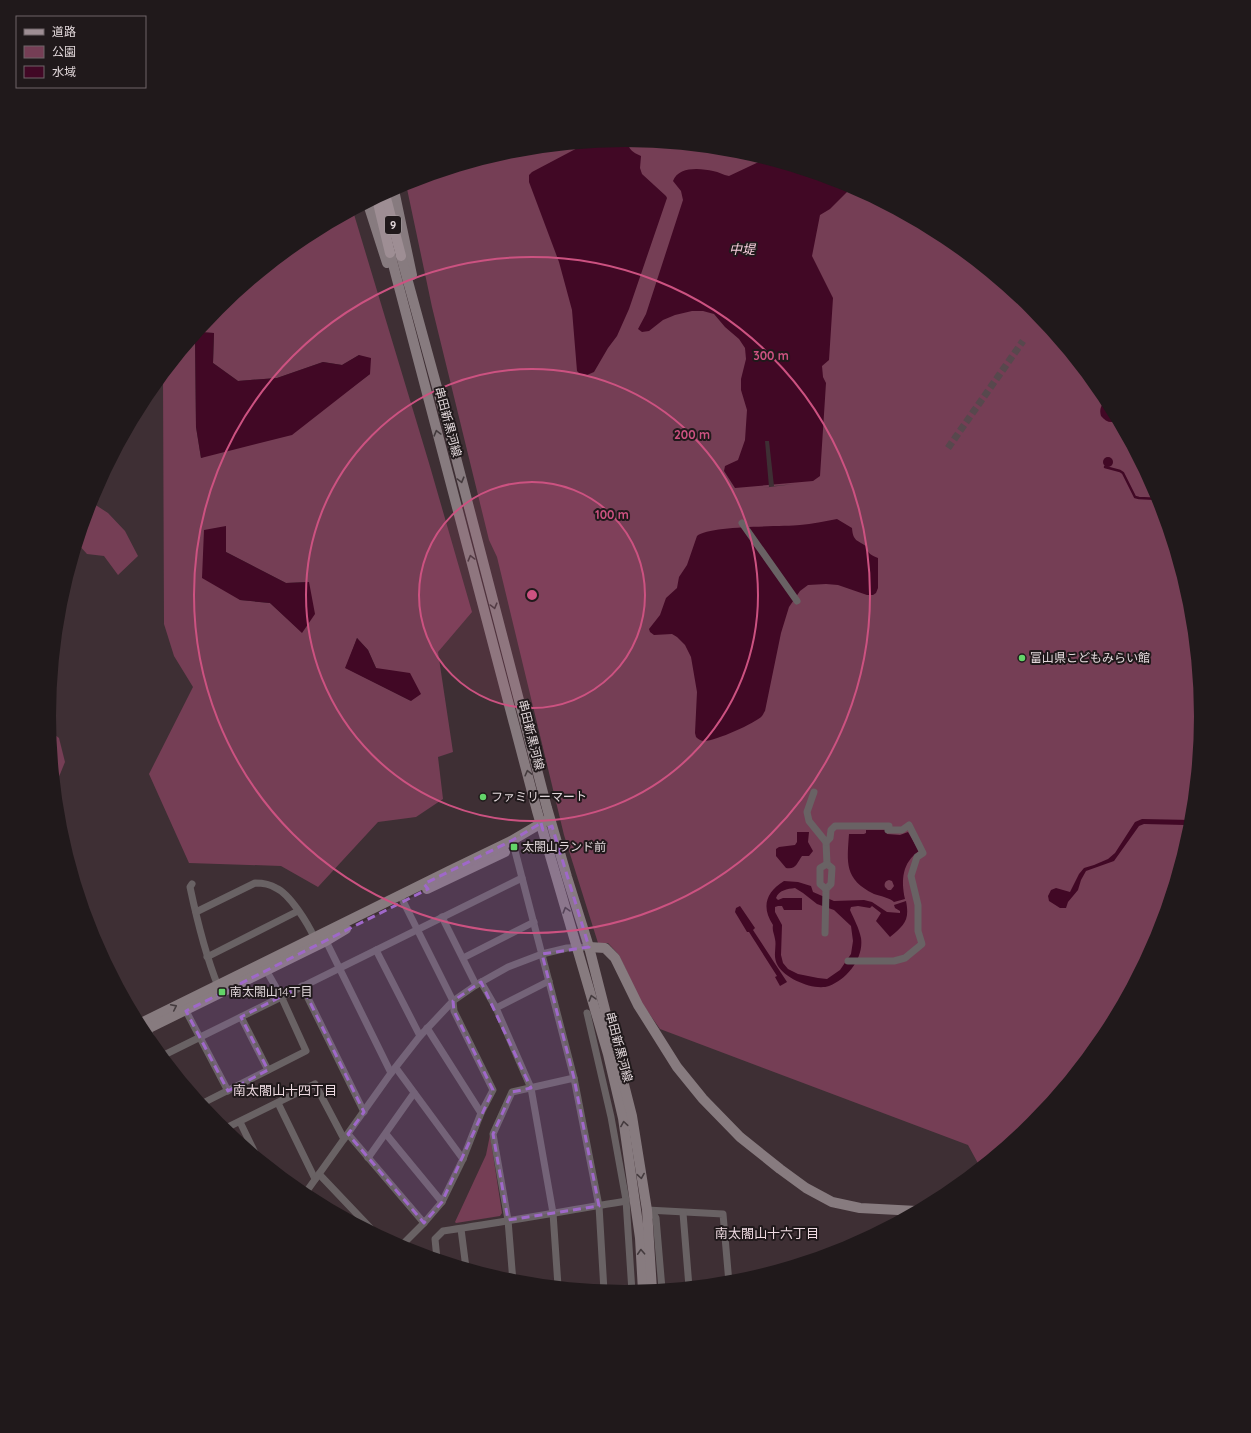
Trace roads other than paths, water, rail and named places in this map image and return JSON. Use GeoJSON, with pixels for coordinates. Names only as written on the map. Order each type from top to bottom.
{"type":"FeatureCollection","features":[{"type":"Feature","properties":{"kind":"main road","name":"串田新黒河線"},"geometry":{"type":"LineString","coordinates":[[395,196],[452,442],[546,824],[577,947],[608,1054],[623,1118],[640,1238],[643,1286]]}},
{"type":"Feature","properties":{"kind":"main road","name":"串田新黒河線"},"geometry":{"type":"LineString","coordinates":[[387,200],[452,442]]}},
{"type":"Feature","properties":{"kind":"main road","name":"串田新黒河線"},"geometry":{"type":"LineString","coordinates":[[378,204],[409,329],[496,650],[546,824],[589,947],[632,1116],[650,1211],[652,1285]]}},
{"type":"Feature","properties":{"kind":"main road","name":"串田新黒河線"},"geometry":{"type":"LineString","coordinates":[[369,208],[409,329]]}},
{"type":"Feature","properties":{"kind":"main road"},"geometry":{"type":"LineString","coordinates":[[147,1026],[218,986],[314,938],[514,847],[546,824]]}},
{"type":"Feature","properties":{"kind":"main road"},"geometry":{"type":"LineString","coordinates":[[148,1026],[186,1011],[326,941],[346,929],[403,901],[426,886],[546,824]]}},
{"type":"Feature","properties":{"kind":"main road"},"geometry":{"type":"LineString","coordinates":[[589,947],[605,948],[615,958],[638,1005],[677,1066],[703,1099],[740,1137],[774,1165],[806,1188],[832,1202],[860,1208],[909,1211]]}},
{"type":"Feature","properties":{"kind":"street"},"geometry":{"type":"LineString","coordinates":[[742,523],[797,601]]}},
{"type":"Feature","properties":{"kind":"street"},"geometry":{"type":"LineString","coordinates":[[814,792],[807,812],[809,821],[826,842],[827,864],[832,868],[831,884],[826,889],[825,933]]}},
{"type":"Feature","properties":{"kind":"street"},"geometry":{"type":"LineString","coordinates":[[826,842],[830,838],[830,830],[835,826],[888,826],[888,830],[902,830],[909,826],[923,853],[916,857],[911,876],[918,905],[918,931],[922,944],[905,958],[894,961],[848,960]]}},
{"type":"Feature","properties":{"kind":"street"},"geometry":{"type":"LineString","coordinates":[[514,847],[574,1078],[599,1206],[604,1285]]}},
{"type":"Feature","properties":{"kind":"street"},"geometry":{"type":"LineString","coordinates":[[826,889],[820,884],[820,868],[827,864]]}},
{"type":"Feature","properties":{"kind":"street"},"geometry":{"type":"LineString","coordinates":[[167,1053],[339,967],[522,878]]}},
{"type":"Feature","properties":{"kind":"street"},"geometry":{"type":"LineString","coordinates":[[196,912],[255,883],[264,884],[277,888],[298,910],[314,938]]}},
{"type":"Feature","properties":{"kind":"street"},"geometry":{"type":"LineString","coordinates":[[192,884],[190,886],[196,912],[208,957],[218,986]]}},
{"type":"Feature","properties":{"kind":"street"},"geometry":{"type":"LineString","coordinates":[[403,901],[453,1001],[454,1011],[493,1090],[481,1113],[463,1159],[442,1202],[424,1223],[405,1241]]}},
{"type":"Feature","properties":{"kind":"street"},"geometry":{"type":"LineString","coordinates":[[208,957],[298,910]]}},
{"type":"Feature","properties":{"kind":"street"},"geometry":{"type":"LineString","coordinates":[[442,917],[463,958],[496,1008],[531,1088],[552,1213],[558,1282]]}},
{"type":"Feature","properties":{"kind":"street"},"geometry":{"type":"LineString","coordinates":[[463,958],[534,922]]}},
{"type":"Feature","properties":{"kind":"street"},"geometry":{"type":"LineString","coordinates":[[326,941],[394,1071],[414,1093],[463,1159]]}},
{"type":"Feature","properties":{"kind":"street"},"geometry":{"type":"LineString","coordinates":[[308,1189],[420,1036],[453,1001],[508,967],[542,954],[567,948],[589,947]]}},
{"type":"Feature","properties":{"kind":"street"},"geometry":{"type":"LineString","coordinates":[[376,950],[420,1036]]}},
{"type":"Feature","properties":{"kind":"street"},"geometry":{"type":"LineString","coordinates":[[206,1102],[306,1051],[281,996],[266,970]]}},
{"type":"Feature","properties":{"kind":"street"},"geometry":{"type":"LineString","coordinates":[[496,1008],[549,981]]}},
{"type":"Feature","properties":{"kind":"street"},"geometry":{"type":"LineString","coordinates":[[302,986],[364,1112]]}},
{"type":"Feature","properties":{"kind":"street"},"geometry":{"type":"LineString","coordinates":[[186,1011],[228,1091]]}},
{"type":"Feature","properties":{"kind":"street"},"geometry":{"type":"LineString","coordinates":[[587,1013],[611,1118],[626,1200],[632,1286]]}},
{"type":"Feature","properties":{"kind":"street"},"geometry":{"type":"LineString","coordinates":[[241,1017],[268,1070]]}},
{"type":"Feature","properties":{"kind":"street"},"geometry":{"type":"LineString","coordinates":[[427,1028],[481,1113]]}},
{"type":"Feature","properties":{"kind":"street"},"geometry":{"type":"LineString","coordinates":[[512,1275],[508,1220],[493,1134],[512,1092],[574,1078]]}},
{"type":"Feature","properties":{"kind":"street"},"geometry":{"type":"LineString","coordinates":[[230,1126],[315,1084],[346,1137],[368,1158],[424,1223]]}},
{"type":"Feature","properties":{"kind":"street"},"geometry":{"type":"LineString","coordinates":[[368,1158],[414,1093]]}},
{"type":"Feature","properties":{"kind":"street"},"geometry":{"type":"LineString","coordinates":[[278,1103],[317,1176],[363,1221]]}},
{"type":"Feature","properties":{"kind":"street"},"geometry":{"type":"LineString","coordinates":[[240,1122],[251,1146]]}},
{"type":"Feature","properties":{"kind":"street"},"geometry":{"type":"LineString","coordinates":[[386,1134],[442,1202]]}},
{"type":"Feature","properties":{"kind":"street"},"geometry":{"type":"LineString","coordinates":[[437,1254],[435,1238],[443,1231],[599,1206],[626,1200]]}},
{"type":"Feature","properties":{"kind":"street"},"geometry":{"type":"LineString","coordinates":[[650,1211],[723,1214],[728,1276]]}},
{"type":"Feature","properties":{"kind":"street"},"geometry":{"type":"LineString","coordinates":[[650,1211],[656,1218],[662,1285]]}},
{"type":"Feature","properties":{"kind":"street"},"geometry":{"type":"LineString","coordinates":[[683,1213],[689,1282]]}},
{"type":"Feature","properties":{"kind":"street"},"geometry":{"type":"LineString","coordinates":[[461,1229],[465,1263]]}},
{"type":"Feature","properties":{"kind":"water"},"geometry":{"type":"Polygon","coordinates":[[[630,147],[631,150],[641,156],[640,168],[642,174],[667,198],[629,309],[617,336],[594,372],[587,375],[580,374],[577,371],[572,310],[559,262],[529,182],[529,175],[575,149],[630,147]]]}},
{"type":"Feature","properties":{"kind":"water","name":"中堤"},"geometry":{"type":"Polygon","coordinates":[[[757,163],[809,177],[847,192],[830,209],[820,215],[812,256],[833,298],[829,360],[822,366],[823,377],[826,383],[820,476],[813,481],[735,488],[724,471],[725,466],[738,460],[745,440],[747,410],[741,390],[741,379],[746,359],[745,348],[739,339],[725,327],[714,314],[703,311],[692,311],[675,315],[663,320],[649,331],[642,332],[638,329],[646,314],[683,200],[681,191],[673,181],[680,173],[690,169],[715,171],[729,176],[757,163]]]}},
{"type":"Feature","properties":{"kind":"water"},"geometry":{"type":"Polygon","coordinates":[[[205,332],[214,333],[213,363],[238,381],[277,378],[323,362],[342,365],[359,355],[371,358],[370,374],[292,435],[201,458],[196,427],[195,343],[205,332]]]}},
{"type":"Feature","properties":{"kind":"water"},"geometry":{"type":"Polygon","coordinates":[[[1102,405],[1113,422],[1105,420],[1101,416],[1102,405]]]}},
{"type":"Feature","properties":{"kind":"water"},"geometry":{"type":"Polygon","coordinates":[[[1106,457],[1110,457],[1112,458],[1112,466],[1106,467],[1103,464],[1103,460],[1106,457]]]}},
{"type":"Feature","properties":{"kind":"water"},"geometry":{"type":"Polygon","coordinates":[[[837,519],[852,528],[854,538],[866,546],[870,554],[878,558],[878,588],[876,593],[873,595],[867,595],[838,585],[826,584],[808,585],[800,591],[789,607],[781,633],[765,711],[762,716],[752,723],[725,735],[703,741],[699,739],[696,737],[695,733],[697,692],[691,657],[685,645],[677,637],[672,634],[654,635],[649,629],[660,615],[666,598],[677,588],[679,577],[687,565],[697,536],[704,532],[730,528],[800,525],[837,519]]]}},
{"type":"Feature","properties":{"kind":"water"},"geometry":{"type":"Polygon","coordinates":[[[226,526],[226,552],[286,583],[309,582],[315,614],[302,633],[270,603],[240,600],[202,578],[204,530],[226,526]]]}},
{"type":"Feature","properties":{"kind":"water"},"geometry":{"type":"Polygon","coordinates":[[[357,638],[368,650],[376,668],[410,673],[421,694],[411,701],[345,668],[357,638]]]}},
{"type":"Feature","properties":{"kind":"water"},"geometry":{"type":"Polygon","coordinates":[[[1142,819],[1185,820],[1184,825],[1144,824],[1139,826],[1114,861],[1086,871],[1078,890],[1068,902],[1066,908],[1060,908],[1049,901],[1048,896],[1051,890],[1056,888],[1070,892],[1079,874],[1084,868],[1108,859],[1115,853],[1135,822],[1142,819]]]}},
{"type":"Feature","properties":{"kind":"water"},"geometry":{"type":"Polygon","coordinates":[[[866,830],[886,830],[887,834],[900,835],[908,832],[919,851],[909,861],[904,872],[903,885],[905,899],[894,902],[874,894],[864,888],[852,876],[848,862],[849,834],[866,833],[866,830]],[[889,880],[885,883],[885,887],[888,890],[891,890],[894,886],[892,881],[889,880]]]}},
{"type":"Feature","properties":{"kind":"water"},"geometry":{"type":"Polygon","coordinates":[[[797,832],[809,832],[808,842],[813,851],[809,856],[802,856],[794,867],[786,868],[776,856],[776,849],[779,847],[795,845],[797,842],[797,832]]]}},
{"type":"Feature","properties":{"kind":"water"},"geometry":{"type":"Polygon","coordinates":[[[784,881],[798,882],[811,886],[813,892],[834,901],[864,900],[872,902],[887,912],[900,913],[894,905],[906,901],[907,913],[905,922],[890,937],[876,921],[881,913],[872,906],[870,908],[858,906],[851,907],[850,910],[858,927],[861,938],[860,953],[853,967],[836,983],[829,986],[816,987],[801,983],[782,971],[776,962],[773,925],[769,918],[766,906],[769,895],[784,881]],[[795,888],[789,889],[781,892],[776,898],[778,900],[783,898],[802,898],[802,910],[784,910],[782,906],[775,907],[775,912],[782,925],[781,955],[783,963],[788,969],[798,974],[827,979],[840,970],[851,954],[853,941],[851,926],[834,910],[817,904],[795,888]]]}},
{"type":"Feature","properties":{"kind":"water"},"geometry":{"type":"Polygon","coordinates":[[[740,906],[755,928],[753,930],[787,982],[780,986],[775,977],[777,976],[735,912],[736,908],[740,906]]]}},
{"type":"Feature","properties":{"kind":"waterway"},"geometry":{"type":"LineString","coordinates":[[1105,467],[1123,473],[1135,497],[1152,499]]}},
{"type":"Feature","properties":{"kind":"tunnel"},"geometry":{"type":"LineString","coordinates":[[948,448],[1023,341]]}},
{"type":"Feature","properties":{"kind":"place","name":"富山県こどもみらい館"},"geometry":{"type":"Point","coordinates":[1022,658]}},
{"type":"Feature","properties":{"kind":"place","name":"ファミリーマート"},"geometry":{"type":"Point","coordinates":[483,797]}},
{"type":"Feature","properties":{"kind":"place","name":"太閤山ランド前"},"geometry":{"type":"Point","coordinates":[514,847]}},
{"type":"Feature","properties":{"kind":"place","name":"南太閤山14丁目"},"geometry":{"type":"Point","coordinates":[222,992]}},
{"type":"Feature","properties":{"kind":"district","name":"南太閤山十四丁目"},"geometry":{"type":"Point","coordinates":[285,1090]}},
{"type":"Feature","properties":{"kind":"district","name":"南太閤山十六丁目"},"geometry":{"type":"Point","coordinates":[767,1233]}}]}
